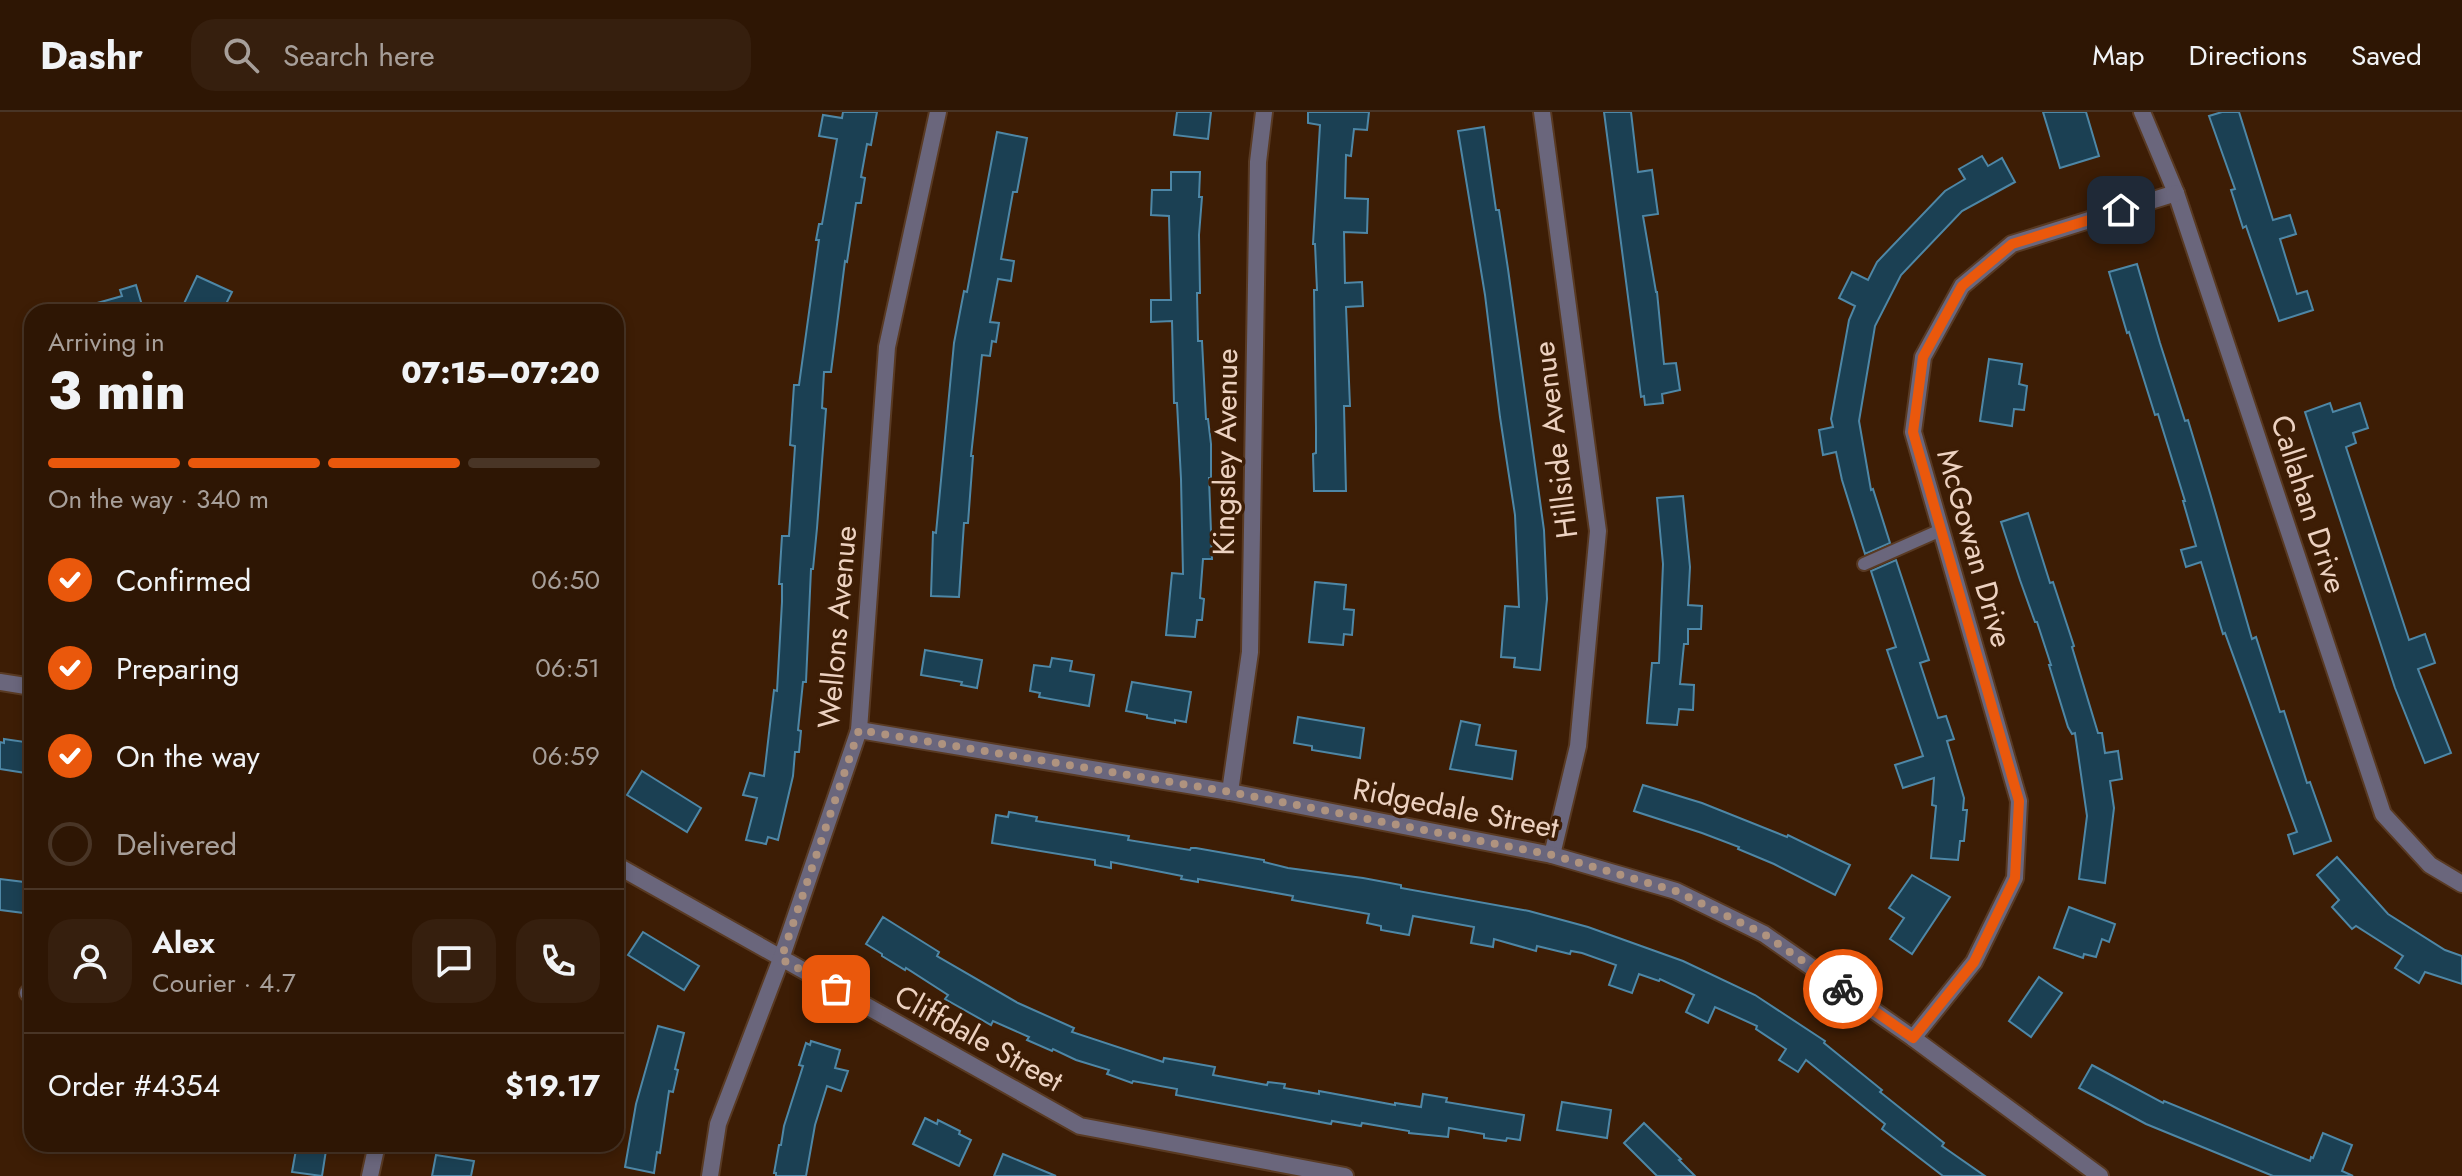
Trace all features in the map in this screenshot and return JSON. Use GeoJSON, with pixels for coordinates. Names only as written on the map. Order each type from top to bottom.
{"type":"FeatureCollection","features":[{"type":"Feature","properties":{"kind":"street","name":"Wellons Avenue"},"geometry":{"type":"LineString","coordinates":[[710,1176],[718,1124],[781,959],[859,730],[887,347],[938,112]]}},
{"type":"Feature","properties":{"kind":"street","name":"Kingsley Avenue"},"geometry":{"type":"LineString","coordinates":[[1230,792],[1250,652],[1258,162],[1264,112]]}},
{"type":"Feature","properties":{"kind":"street","name":"Hillside Avenue"},"geometry":{"type":"LineString","coordinates":[[1542,112],[1598,531],[1578,746],[1552,855]]}},
{"type":"Feature","properties":{"kind":"street","name":"Callahan Drive"},"geometry":{"type":"LineString","coordinates":[[2142,112],[2176,193],[2383,814],[2430,865],[2462,884]]}},
{"type":"Feature","properties":{"kind":"street","name":"McGowan Drive"},"geometry":{"type":"LineString","coordinates":[[1913,1038],[1974,962],[2015,878],[2019,801],[1913,432],[1923,357],[1962,286],[2012,244],[2176,193]]}},
{"type":"Feature","properties":{"kind":"street"},"geometry":{"type":"LineString","coordinates":[[0,682],[24,686]]}},
{"type":"Feature","properties":{"kind":"street","name":"Ridgedale Street"},"geometry":{"type":"LineString","coordinates":[[859,730],[1230,792],[1552,855],[1676,891],[1764,934],[1913,1038],[2100,1176]]}},
{"type":"Feature","properties":{"kind":"street","name":"Cliffdale Street"},"geometry":{"type":"LineString","coordinates":[[624,870],[1080,1126],[1345,1176]]}},
{"type":"Feature","properties":{"kind":"street"},"geometry":{"type":"LineString","coordinates":[[370,1176],[375,1152]]}},
{"type":"Feature","properties":{"kind":"lane"},"geometry":{"type":"LineString","coordinates":[[1864,564],[1941,530]]}},
{"type":"Feature","properties":{"kind":"building"},"geometry":{"type":"Polygon","coordinates":[[[843,112],[877,112],[861,177],[865,178],[861,203],[856,203],[845,261],[831,372],[824,372],[822,408],[826,409],[811,569],[806,682],[803,682],[798,730],[801,731],[799,752],[795,752],[793,776],[778,840],[768,837],[766,844],[746,840],[757,798],[743,795],[750,773],[764,776],[774,690],[777,691],[782,536],[789,536],[795,446],[790,445],[794,385],[799,385],[819,240],[816,240],[819,224],[822,224],[837,139],[819,136],[823,115],[842,118],[843,112]]]}},
{"type":"Feature","properties":{"kind":"building"},"geometry":{"type":"Polygon","coordinates":[[[1177,112],[1211,112],[1208,139],[1174,135],[1177,112]]]}},
{"type":"Feature","properties":{"kind":"building"},"geometry":{"type":"Polygon","coordinates":[[[1308,112],[1369,112],[1367,130],[1354,129],[1351,156],[1346,155],[1345,198],[1368,199],[1367,233],[1344,232],[1345,283],[1362,282],[1363,306],[1346,307],[1350,406],[1344,406],[1346,491],[1314,491],[1314,290],[1317,290],[1313,244],[1320,125],[1308,123],[1308,112]]]}},
{"type":"Feature","properties":{"kind":"building"},"geometry":{"type":"Polygon","coordinates":[[[1604,112],[1631,112],[1638,172],[1652,170],[1658,214],[1643,216],[1657,292],[1664,364],[1676,363],[1680,390],[1662,394],[1663,403],[1645,405],[1644,396],[1641,397],[1604,112]]]}},
{"type":"Feature","properties":{"kind":"building"},"geometry":{"type":"Polygon","coordinates":[[[2043,112],[2086,112],[2099,156],[2060,168],[2043,112]]]}},
{"type":"Feature","properties":{"kind":"building"},"geometry":{"type":"Polygon","coordinates":[[[2239,112],[2273,220],[2290,215],[2296,234],[2280,239],[2297,294],[2307,291],[2313,310],[2279,321],[2246,226],[2243,228],[2231,190],[2235,189],[2209,116],[2239,112]]]}},
{"type":"Feature","properties":{"kind":"building"},"geometry":{"type":"Polygon","coordinates":[[[1484,127],[1508,269],[1544,530],[1547,599],[1540,670],[1514,667],[1515,658],[1501,657],[1505,606],[1519,607],[1515,515],[1485,295],[1458,131],[1484,127]]]}},
{"type":"Feature","properties":{"kind":"building"},"geometry":{"type":"Polygon","coordinates":[[[997,132],[1027,138],[1001,259],[1014,261],[1011,281],[998,279],[990,322],[999,323],[996,342],[992,341],[990,356],[982,355],[959,597],[931,596],[933,532],[936,533],[954,343],[964,291],[967,292],[997,132]]]}},
{"type":"Feature","properties":{"kind":"building"},"geometry":{"type":"Polygon","coordinates":[[[1982,156],[1988,166],[2002,158],[2015,182],[1962,211],[1901,275],[1875,326],[1859,421],[1871,490],[1890,543],[1865,554],[1836,452],[1823,455],[1819,430],[1833,427],[1831,419],[1849,320],[1855,306],[1839,298],[1852,272],[1868,280],[1877,262],[1945,191],[1965,179],[1959,169],[1982,156]]]}},
{"type":"Feature","properties":{"kind":"building"},"geometry":{"type":"Polygon","coordinates":[[[1171,172],[1200,172],[1199,197],[1202,197],[1198,341],[1202,341],[1206,419],[1211,444],[1212,559],[1203,559],[1202,620],[1197,620],[1195,637],[1166,635],[1172,573],[1183,574],[1181,479],[1177,403],[1174,403],[1172,321],[1151,322],[1151,300],[1171,300],[1169,216],[1151,215],[1152,190],[1171,190],[1171,172]]]}},
{"type":"Feature","properties":{"kind":"building"},"geometry":{"type":"Polygon","coordinates":[[[2137,264],[2185,421],[2188,420],[2252,639],[2256,637],[2280,712],[2284,711],[2307,783],[2310,782],[2331,841],[2294,854],[2288,835],[2297,832],[2223,634],[2201,562],[2186,567],[2181,550],[2196,546],[2185,501],[2109,272],[2137,264]]]}},
{"type":"Feature","properties":{"kind":"building"},"geometry":{"type":"Polygon","coordinates":[[[197,276],[232,292],[226,304],[184,304],[197,276]]]}},
{"type":"Feature","properties":{"kind":"building"},"geometry":{"type":"Polygon","coordinates":[[[136,285],[142,304],[94,304],[122,296],[120,290],[136,285]]]}},
{"type":"Feature","properties":{"kind":"building"},"geometry":{"type":"Polygon","coordinates":[[[1989,359],[2022,364],[2019,384],[2027,386],[2024,410],[2014,409],[2012,426],[1980,421],[1989,359]]]}},
{"type":"Feature","properties":{"kind":"building"},"geometry":{"type":"Polygon","coordinates":[[[2330,403],[2333,412],[2360,403],[2368,428],[2353,433],[2356,443],[2346,447],[2409,640],[2425,634],[2435,663],[2418,669],[2451,753],[2425,763],[2395,688],[2305,412],[2330,403]]]}},
{"type":"Feature","properties":{"kind":"building"},"geometry":{"type":"Polygon","coordinates":[[[1683,496],[1690,567],[1688,605],[1702,606],[1701,629],[1688,629],[1680,684],[1694,685],[1693,710],[1679,709],[1677,725],[1647,723],[1652,663],[1659,663],[1663,564],[1657,498],[1683,496]]]}},
{"type":"Feature","properties":{"kind":"building"},"geometry":{"type":"Polygon","coordinates":[[[2028,513],[2074,646],[2098,733],[2102,733],[2105,753],[2118,751],[2122,779],[2110,781],[2114,808],[2105,883],[2079,879],[2087,816],[2075,733],[2072,734],[2068,727],[2037,622],[2001,522],[2028,513]]]}},
{"type":"Feature","properties":{"kind":"building"},"geometry":{"type":"Polygon","coordinates":[[[1896,560],[1929,660],[1920,663],[1938,718],[1946,716],[1954,739],[1947,741],[1964,798],[1963,810],[1967,810],[1964,841],[1960,841],[1958,860],[1931,858],[1936,806],[1932,805],[1934,778],[1903,788],[1895,765],[1923,756],[1887,650],[1896,647],[1871,571],[1896,560]]]}},
{"type":"Feature","properties":{"kind":"building"},"geometry":{"type":"Polygon","coordinates":[[[1315,582],[1346,585],[1344,609],[1354,610],[1352,635],[1344,634],[1343,645],[1309,642],[1315,582]]]}},
{"type":"Feature","properties":{"kind":"building"},"geometry":{"type":"Polygon","coordinates":[[[925,650],[982,660],[977,688],[961,685],[962,682],[921,675],[925,650]]]}},
{"type":"Feature","properties":{"kind":"building"},"geometry":{"type":"Polygon","coordinates":[[[1052,658],[1072,661],[1070,671],[1094,675],[1089,706],[1039,697],[1040,693],[1030,691],[1034,665],[1050,667],[1052,658]]]}},
{"type":"Feature","properties":{"kind":"building"},"geometry":{"type":"Polygon","coordinates":[[[1132,682],[1191,692],[1186,722],[1147,718],[1147,715],[1126,711],[1132,682]]]}},
{"type":"Feature","properties":{"kind":"building"},"geometry":{"type":"Polygon","coordinates":[[[1298,717],[1364,728],[1360,758],[1312,750],[1312,746],[1294,743],[1298,717]]]}},
{"type":"Feature","properties":{"kind":"building"},"geometry":{"type":"Polygon","coordinates":[[[1461,721],[1480,725],[1476,745],[1516,751],[1512,779],[1450,769],[1461,721]]]}},
{"type":"Feature","properties":{"kind":"building"},"geometry":{"type":"Polygon","coordinates":[[[4,739],[24,742],[24,773],[0,769],[0,742],[4,743],[4,739]]]}},
{"type":"Feature","properties":{"kind":"building"},"geometry":{"type":"Polygon","coordinates":[[[642,771],[701,808],[687,832],[627,795],[642,771]]]}},
{"type":"Feature","properties":{"kind":"building"},"geometry":{"type":"Polygon","coordinates":[[[1643,785],[1788,835],[1850,865],[1835,895],[1739,847],[1634,811],[1643,785]]]}},
{"type":"Feature","properties":{"kind":"building"},"geometry":{"type":"Polygon","coordinates":[[[1009,812],[1037,817],[1036,821],[1129,836],[1128,840],[1264,860],[1288,868],[1363,878],[1529,911],[1588,927],[1683,961],[1755,995],[1825,1041],[1882,1090],[1880,1092],[1944,1143],[1942,1146],[1985,1176],[1943,1176],[1882,1129],[1885,1124],[1806,1060],[1798,1072],[1779,1060],[1786,1049],[1756,1029],[1757,1026],[1715,1007],[1708,1023],[1686,1012],[1694,995],[1660,979],[1639,974],[1632,993],[1609,985],[1616,965],[1582,953],[1571,951],[1570,954],[1537,946],[1536,951],[1494,939],[1493,947],[1471,943],[1474,927],[1413,916],[1409,935],[1381,930],[1381,926],[1367,923],[1369,914],[1292,900],[1293,896],[1198,879],[1198,882],[1181,879],[1182,876],[1111,862],[1111,868],[1095,865],[1095,860],[992,843],[996,815],[1008,817],[1009,812]]]}},
{"type":"Feature","properties":{"kind":"building"},"geometry":{"type":"Polygon","coordinates":[[[2337,857],[2388,914],[2445,950],[2462,956],[2462,984],[2425,972],[2419,983],[2395,968],[2403,956],[2356,926],[2352,929],[2332,907],[2339,900],[2317,875],[2337,857]]]}},
{"type":"Feature","properties":{"kind":"building"},"geometry":{"type":"Polygon","coordinates":[[[1912,875],[1950,897],[1912,954],[1890,939],[1904,918],[1889,908],[1912,875]]]}},
{"type":"Feature","properties":{"kind":"building"},"geometry":{"type":"Polygon","coordinates":[[[0,879],[24,882],[24,913],[0,910],[0,879]]]}},
{"type":"Feature","properties":{"kind":"building"},"geometry":{"type":"Polygon","coordinates":[[[2069,907],[2115,924],[2109,942],[2102,939],[2096,957],[2084,954],[2083,958],[2054,948],[2069,907]]]}},
{"type":"Feature","properties":{"kind":"building"},"geometry":{"type":"Polygon","coordinates":[[[883,917],[939,952],[937,956],[1018,1003],[1074,1028],[1072,1032],[1163,1062],[1164,1058],[1215,1067],[1213,1075],[1267,1085],[1268,1082],[1285,1084],[1284,1088],[1319,1094],[1319,1091],[1421,1107],[1423,1094],[1447,1098],[1446,1102],[1524,1115],[1520,1140],[1484,1138],[1484,1134],[1449,1128],[1448,1137],[1362,1123],[1361,1126],[1332,1121],[1331,1124],[1176,1095],[1177,1089],[1132,1083],[1107,1074],[1109,1070],[1027,1040],[1029,1037],[993,1021],[991,1025],[945,999],[948,995],[866,944],[883,917]]]}},
{"type":"Feature","properties":{"kind":"building"},"geometry":{"type":"Polygon","coordinates":[[[643,932],[699,966],[684,990],[628,955],[643,932]]]}},
{"type":"Feature","properties":{"kind":"building"},"geometry":{"type":"Polygon","coordinates":[[[2039,977],[2062,993],[2031,1037],[2009,1021],[2039,977]]]}},
{"type":"Feature","properties":{"kind":"building"},"geometry":{"type":"Polygon","coordinates":[[[658,1026],[684,1033],[673,1092],[669,1091],[654,1173],[625,1167],[636,1104],[658,1026]]]}},
{"type":"Feature","properties":{"kind":"building"},"geometry":{"type":"Polygon","coordinates":[[[811,1041],[840,1050],[835,1068],[848,1071],[841,1091],[827,1086],[815,1125],[806,1176],[776,1176],[779,1145],[803,1066],[799,1065],[806,1043],[810,1045],[811,1041]]]}},
{"type":"Feature","properties":{"kind":"building"},"geometry":{"type":"Polygon","coordinates":[[[2092,1065],[2163,1103],[2310,1161],[2323,1133],[2352,1145],[2342,1171],[2353,1176],[2273,1176],[2146,1124],[2079,1088],[2092,1065]]]}},
{"type":"Feature","properties":{"kind":"building"},"geometry":{"type":"Polygon","coordinates":[[[1562,1102],[1611,1110],[1607,1138],[1557,1130],[1562,1102]]]}},
{"type":"Feature","properties":{"kind":"building"},"geometry":{"type":"Polygon","coordinates":[[[925,1118],[937,1124],[938,1120],[971,1140],[959,1166],[913,1144],[925,1118]]]}},
{"type":"Feature","properties":{"kind":"building"},"geometry":{"type":"Polygon","coordinates":[[[1644,1123],[1695,1176],[1657,1176],[1624,1143],[1644,1123]]]}},
{"type":"Feature","properties":{"kind":"building"},"geometry":{"type":"Polygon","coordinates":[[[296,1152],[326,1152],[322,1176],[292,1172],[296,1152]]]}},
{"type":"Feature","properties":{"kind":"building"},"geometry":{"type":"Polygon","coordinates":[[[1003,1154],[1056,1176],[994,1176],[1003,1154]]]}},
{"type":"Feature","properties":{"kind":"building"},"geometry":{"type":"Polygon","coordinates":[[[436,1155],[474,1161],[471,1176],[432,1176],[436,1155]]]}},
{"type":"Feature","properties":{"kind":"way so far"},"geometry":{"type":"LineString","coordinates":[[836,989],[781,959],[859,730],[1230,792],[1552,855],[1676,891],[1764,934],[1843,989]]}},
{"type":"Feature","properties":{"kind":"route"},"geometry":{"type":"LineString","coordinates":[[1843,989],[1913,1038],[1974,962],[2015,878],[2019,801],[1913,432],[1923,357],[1962,286],[2012,244],[2121,210]]}}]}
